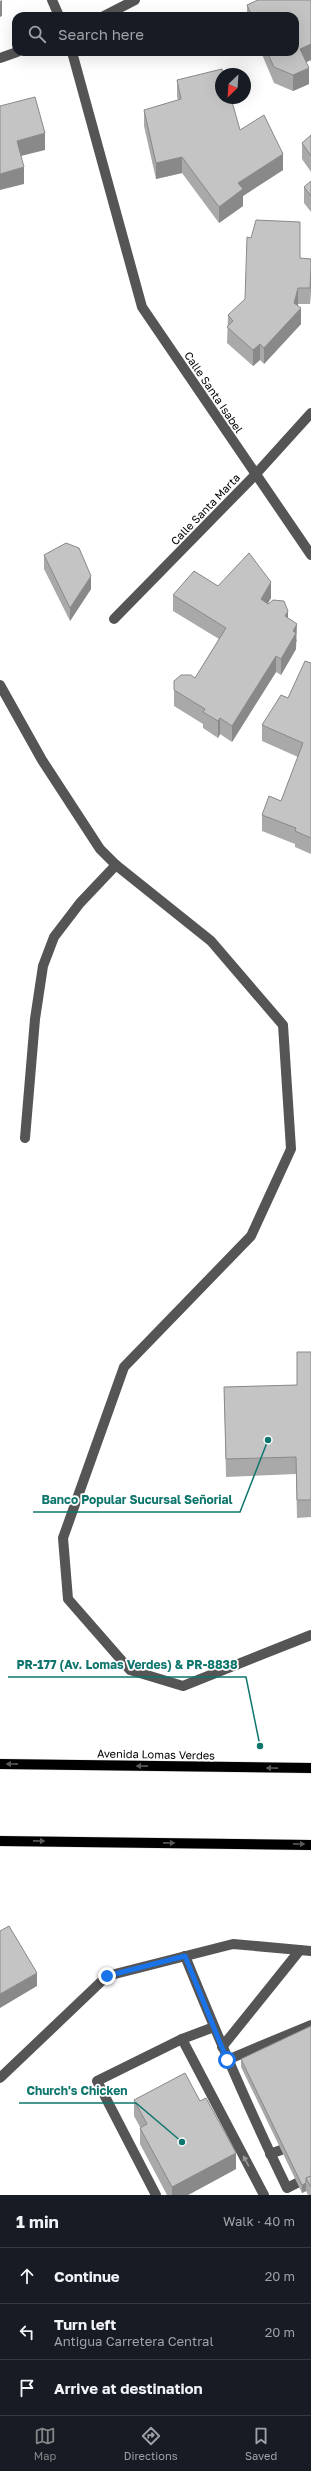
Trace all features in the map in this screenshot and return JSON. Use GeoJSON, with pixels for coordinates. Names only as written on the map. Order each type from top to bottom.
{"type":"FeatureCollection","features":[{"type":"Feature","properties":{"kind":"main road","name":"Avenida Lomas Verdes"},"geometry":{"type":"LineString","coordinates":[[0,1764],[311,1768]]}},
{"type":"Feature","properties":{"kind":"main road"},"geometry":{"type":"LineString","coordinates":[[0,1841],[311,1845]]}},
{"type":"Feature","properties":{"kind":"street"},"geometry":{"type":"LineString","coordinates":[[52,0],[57,12]]}},
{"type":"Feature","properties":{"kind":"street"},"geometry":{"type":"LineString","coordinates":[[112,12],[136,0]]}},
{"type":"Feature","properties":{"kind":"street"},"geometry":{"type":"LineString","coordinates":[[0,58],[12,54]]}},
{"type":"Feature","properties":{"kind":"street","name":"Calle Santa Isabel"},"geometry":{"type":"LineString","coordinates":[[73,56],[142,306],[255,475],[311,555]]}},
{"type":"Feature","properties":{"kind":"street","name":"Calle Santa Marta"},"geometry":{"type":"LineString","coordinates":[[114,620],[255,475],[311,413]]}},
{"type":"Feature","properties":{"kind":"street"},"geometry":{"type":"LineString","coordinates":[[0,685],[42,760],[100,849],[116,865],[211,941],[283,1024],[291,1149],[251,1236],[124,1368],[63,1538],[68,1599],[130,1670],[183,1686],[311,1635]]}},
{"type":"Feature","properties":{"kind":"street"},"geometry":{"type":"LineString","coordinates":[[25,1138],[35,1019],[43,966],[54,937],[80,903],[116,865]]}},
{"type":"Feature","properties":{"kind":"street"},"geometry":{"type":"LineString","coordinates":[[0,2078],[107,1976],[233,1944],[311,1951]]}},
{"type":"Feature","properties":{"kind":"street"},"geometry":{"type":"LineString","coordinates":[[222,2047],[300,1950]]}},
{"type":"Feature","properties":{"kind":"street"},"geometry":{"type":"LineString","coordinates":[[185,1956],[227,2060],[255,2107],[270,2154],[287,2188],[297,2183]]}},
{"type":"Feature","properties":{"kind":"street"},"geometry":{"type":"LineString","coordinates":[[227,2060],[311,2025]]}},
{"type":"Feature","properties":{"kind":"street"},"geometry":{"type":"LineString","coordinates":[[156,2195],[97,2081],[182,2039],[214,2027]]}},
{"type":"Feature","properties":{"kind":"street"},"geometry":{"type":"LineString","coordinates":[[182,2039],[264,2195]]}},
{"type":"Feature","properties":{"kind":"street"},"geometry":{"type":"LineString","coordinates":[[270,2154],[281,2150]]}},
{"type":"Feature","properties":{"kind":"building"},"geometry":{"type":"Polygon","coordinates":[[[258,0],[311,0],[311,44],[300,49],[309,68],[293,75],[274,67],[269,56],[299,56],[299,12],[250,12],[247,5],[258,0]]]}},
{"type":"Feature","properties":{"kind":"building"},"geometry":{"type":"Polygon","coordinates":[[[215,71],[215,104],[233,104],[240,130],[264,115],[283,154],[238,183],[243,189],[219,207],[182,157],[156,163],[144,110],[181,99],[177,80],[215,71]]]}},
{"type":"Feature","properties":{"kind":"building"},"geometry":{"type":"Polygon","coordinates":[[[35,97],[45,133],[17,141],[24,167],[0,174],[0,106],[35,97]]]}},
{"type":"Feature","properties":{"kind":"building"},"geometry":{"type":"Polygon","coordinates":[[[311,135],[311,156],[302,143],[311,135]]]}},
{"type":"Feature","properties":{"kind":"building"},"geometry":{"type":"Polygon","coordinates":[[[311,181],[311,196],[304,187],[311,181]]]}},
{"type":"Feature","properties":{"kind":"building"},"geometry":{"type":"Polygon","coordinates":[[[256,220],[300,222],[300,258],[311,259],[311,267],[310,288],[298,288],[294,303],[301,308],[264,348],[260,344],[253,350],[227,327],[233,321],[228,315],[245,299],[247,237],[251,238],[256,220]]]}},
{"type":"Feature","properties":{"kind":"building"},"geometry":{"type":"Polygon","coordinates":[[[66,543],[79,548],[91,576],[70,608],[44,555],[66,543]]]}},
{"type":"Feature","properties":{"kind":"building"},"geometry":{"type":"Polygon","coordinates":[[[249,553],[271,582],[261,599],[268,604],[273,600],[284,601],[288,611],[285,616],[297,624],[293,631],[296,633],[281,659],[276,656],[232,726],[220,718],[218,721],[203,712],[205,709],[174,690],[174,681],[181,675],[191,675],[195,678],[226,628],[173,595],[194,571],[218,586],[249,553]]]}},
{"type":"Feature","properties":{"kind":"building"},"geometry":{"type":"Polygon","coordinates":[[[305,661],[311,663],[311,838],[295,831],[296,828],[262,815],[269,796],[281,801],[303,743],[262,725],[281,695],[288,698],[305,661]]]}},
{"type":"Feature","properties":{"kind":"building"},"geometry":{"type":"Polygon","coordinates":[[[297,1352],[311,1352],[311,1500],[297,1500],[296,1457],[226,1459],[224,1387],[297,1385],[297,1352]]]}},
{"type":"Feature","properties":{"kind":"building"},"geometry":{"type":"Polygon","coordinates":[[[9,1926],[37,1973],[0,1994],[0,1931],[9,1926]]]}},
{"type":"Feature","properties":{"kind":"building"},"geometry":{"type":"Polygon","coordinates":[[[311,2026],[311,2176],[306,2178],[306,2183],[302,2185],[241,2059],[311,2026]]]}},
{"type":"Feature","properties":{"kind":"building"},"geometry":{"type":"Polygon","coordinates":[[[185,2073],[200,2101],[206,2098],[236,2153],[172,2187],[140,2128],[147,2124],[134,2100],[185,2073]]]}},
{"type":"Feature","properties":{"kind":"building"},"geometry":{"type":"Polygon","coordinates":[[[311,2176],[311,2187],[306,2178],[311,2176]]]}},
{"type":"Feature","properties":{"kind":"place","name":"Banco Popular Sucursal Señorial"},"geometry":{"type":"Point","coordinates":[268,1440]}},
{"type":"Feature","properties":{"kind":"place","name":"PR-177 (Av. Lomas Verdes) & PR-8838"},"geometry":{"type":"Point","coordinates":[260,1746]}},
{"type":"Feature","properties":{"kind":"place","name":"Church's Chicken"},"geometry":{"type":"Point","coordinates":[182,2142]}},
{"type":"Feature","properties":{"kind":"route"},"geometry":{"type":"LineString","coordinates":[[107,1976],[185,1956],[227,2060]]}}]}
